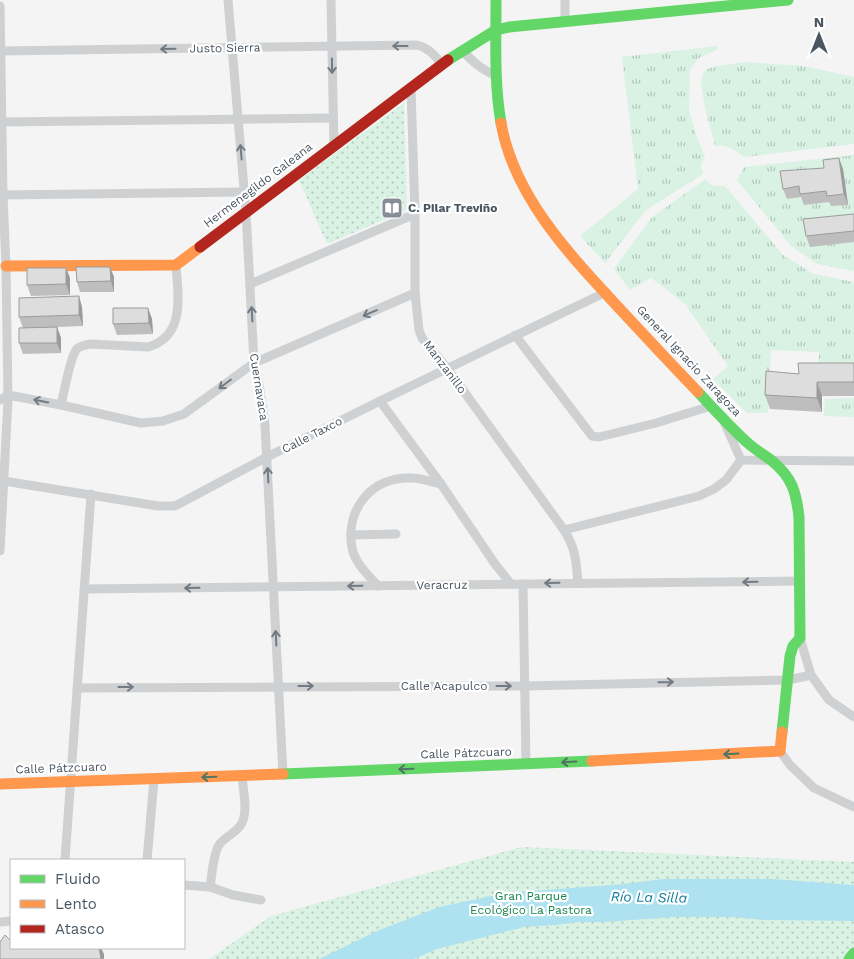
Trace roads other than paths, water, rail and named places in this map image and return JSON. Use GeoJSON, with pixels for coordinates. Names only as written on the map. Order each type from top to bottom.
{"type":"FeatureCollection","features":[{"type":"Feature","properties":{"kind":"street","name":"Cuernavaca"},"geometry":{"type":"LineString","coordinates":[[228,0],[246,212],[254,363],[264,408],[268,457],[283,774]]}},
{"type":"Feature","properties":{"kind":"street"},"geometry":{"type":"LineString","coordinates":[[331,0],[334,146]]}},
{"type":"Feature","properties":{"kind":"street","name":"General Ignacio Zaragoza"},"geometry":{"type":"LineString","coordinates":[[496,0],[496,76],[498,106],[504,138],[514,166],[540,214],[568,251],[711,406],[748,444],[772,461],[786,474],[792,485],[799,517],[800,638],[791,651],[780,751]]}},
{"type":"Feature","properties":{"kind":"street"},"geometry":{"type":"LineString","coordinates":[[565,0],[565,22]]}},
{"type":"Feature","properties":{"kind":"street"},"geometry":{"type":"LineString","coordinates":[[496,30],[788,0]]}},
{"type":"Feature","properties":{"kind":"street"},"geometry":{"type":"LineString","coordinates":[[0,6],[2,195],[6,266],[4,481],[0,551]]}},
{"type":"Feature","properties":{"kind":"street","name":"Hermenegildo Galeana"},"geometry":{"type":"LineString","coordinates":[[176,265],[442,64],[496,30]]}},
{"type":"Feature","properties":{"kind":"street","name":"Justo Sierra"},"geometry":{"type":"LineString","coordinates":[[1,51],[417,46],[433,53],[442,64]]}},
{"type":"Feature","properties":{"kind":"street"},"geometry":{"type":"LineString","coordinates":[[462,51],[472,62],[496,76]]}},
{"type":"Feature","properties":{"kind":"street","name":"Manzanillo"},"geometry":{"type":"LineString","coordinates":[[410,88],[415,214],[415,293],[419,330],[422,338],[447,368],[564,530],[572,543],[575,554],[578,583]]}},
{"type":"Feature","properties":{"kind":"street"},"geometry":{"type":"LineString","coordinates":[[1,122],[333,118]]}},
{"type":"Feature","properties":{"kind":"street"},"geometry":{"type":"LineString","coordinates":[[2,195],[244,192]]}},
{"type":"Feature","properties":{"kind":"street"},"geometry":{"type":"LineString","coordinates":[[250,284],[415,214]]}},
{"type":"Feature","properties":{"kind":"street"},"geometry":{"type":"LineString","coordinates":[[6,266],[176,265],[178,314],[175,325],[168,335],[155,345],[148,347],[91,344],[78,348],[75,350],[72,359],[61,405]]}},
{"type":"Feature","properties":{"kind":"street","name":"Calle Taxco"},"geometry":{"type":"LineString","coordinates":[[4,481],[158,506],[175,506],[380,401],[606,292]]}},
{"type":"Feature","properties":{"kind":"street"},"geometry":{"type":"LineString","coordinates":[[4,398],[61,405],[132,421],[150,423],[164,421],[184,414],[254,363],[415,293]]}},
{"type":"Feature","properties":{"kind":"street"},"geometry":{"type":"LineString","coordinates":[[515,335],[592,436],[598,437],[656,423],[711,406]]}},
{"type":"Feature","properties":{"kind":"street"},"geometry":{"type":"LineString","coordinates":[[380,401],[511,584]]}},
{"type":"Feature","properties":{"kind":"street"},"geometry":{"type":"LineString","coordinates":[[722,417],[741,460]]}},
{"type":"Feature","properties":{"kind":"street"},"geometry":{"type":"LineString","coordinates":[[564,530],[700,496],[726,480],[741,460]]}},
{"type":"Feature","properties":{"kind":"street"},"geometry":{"type":"LineString","coordinates":[[741,460],[854,461]]}},
{"type":"Feature","properties":{"kind":"street"},"geometry":{"type":"LineString","coordinates":[[378,586],[358,563],[352,550],[351,535],[357,506],[369,492],[384,482],[412,478],[441,484]]}},
{"type":"Feature","properties":{"kind":"street"},"geometry":{"type":"LineString","coordinates":[[65,859],[91,494]]}},
{"type":"Feature","properties":{"kind":"street"},"geometry":{"type":"LineString","coordinates":[[351,535],[396,534]]}},
{"type":"Feature","properties":{"kind":"street","name":"Veracruz"},"geometry":{"type":"LineString","coordinates":[[84,589],[799,581]]}},
{"type":"Feature","properties":{"kind":"street"},"geometry":{"type":"LineString","coordinates":[[523,584],[526,764]]}},
{"type":"Feature","properties":{"kind":"street"},"geometry":{"type":"LineString","coordinates":[[800,638],[811,675],[829,700],[854,717]]}},
{"type":"Feature","properties":{"kind":"street","name":"Calle Acapulco"},"geometry":{"type":"LineString","coordinates":[[77,688],[525,686],[788,680],[811,675]]}},
{"type":"Feature","properties":{"kind":"street"},"geometry":{"type":"LineString","coordinates":[[780,751],[790,766],[814,788],[854,808]]}},
{"type":"Feature","properties":{"kind":"street","name":"Calle Pátzcuaro"},"geometry":{"type":"LineString","coordinates":[[0,784],[154,780],[780,751]]}},
{"type":"Feature","properties":{"kind":"street"},"geometry":{"type":"LineString","coordinates":[[210,887],[215,855],[219,845],[241,825],[244,817],[242,776]]}},
{"type":"Feature","properties":{"kind":"street"},"geometry":{"type":"LineString","coordinates":[[147,859],[154,780]]}},
{"type":"Feature","properties":{"kind":"street"},"geometry":{"type":"LineString","coordinates":[[185,885],[210,887],[233,895],[261,900]]}},
{"type":"Feature","properties":{"kind":"street"},"geometry":{"type":"LineString","coordinates":[[849,959],[854,953]]}},
{"type":"Feature","properties":{"kind":"water","name":"Río La Silla"},"geometry":{"type":"Polygon","coordinates":[[[663,879],[773,879],[854,885],[854,921],[674,917],[579,922],[524,927],[437,949],[414,959],[319,959],[377,931],[439,907],[506,893],[624,884],[663,879]]]}},
{"type":"Feature","properties":{"kind":"place","name":"C. Pilar Treviño"},"geometry":{"type":"Point","coordinates":[392,208]}},
{"type":"Feature","properties":{"kind":"park label","name":"Gran Parque Ecológico La Pastora"},"geometry":{"type":"Point","coordinates":[531,903]}}]}
